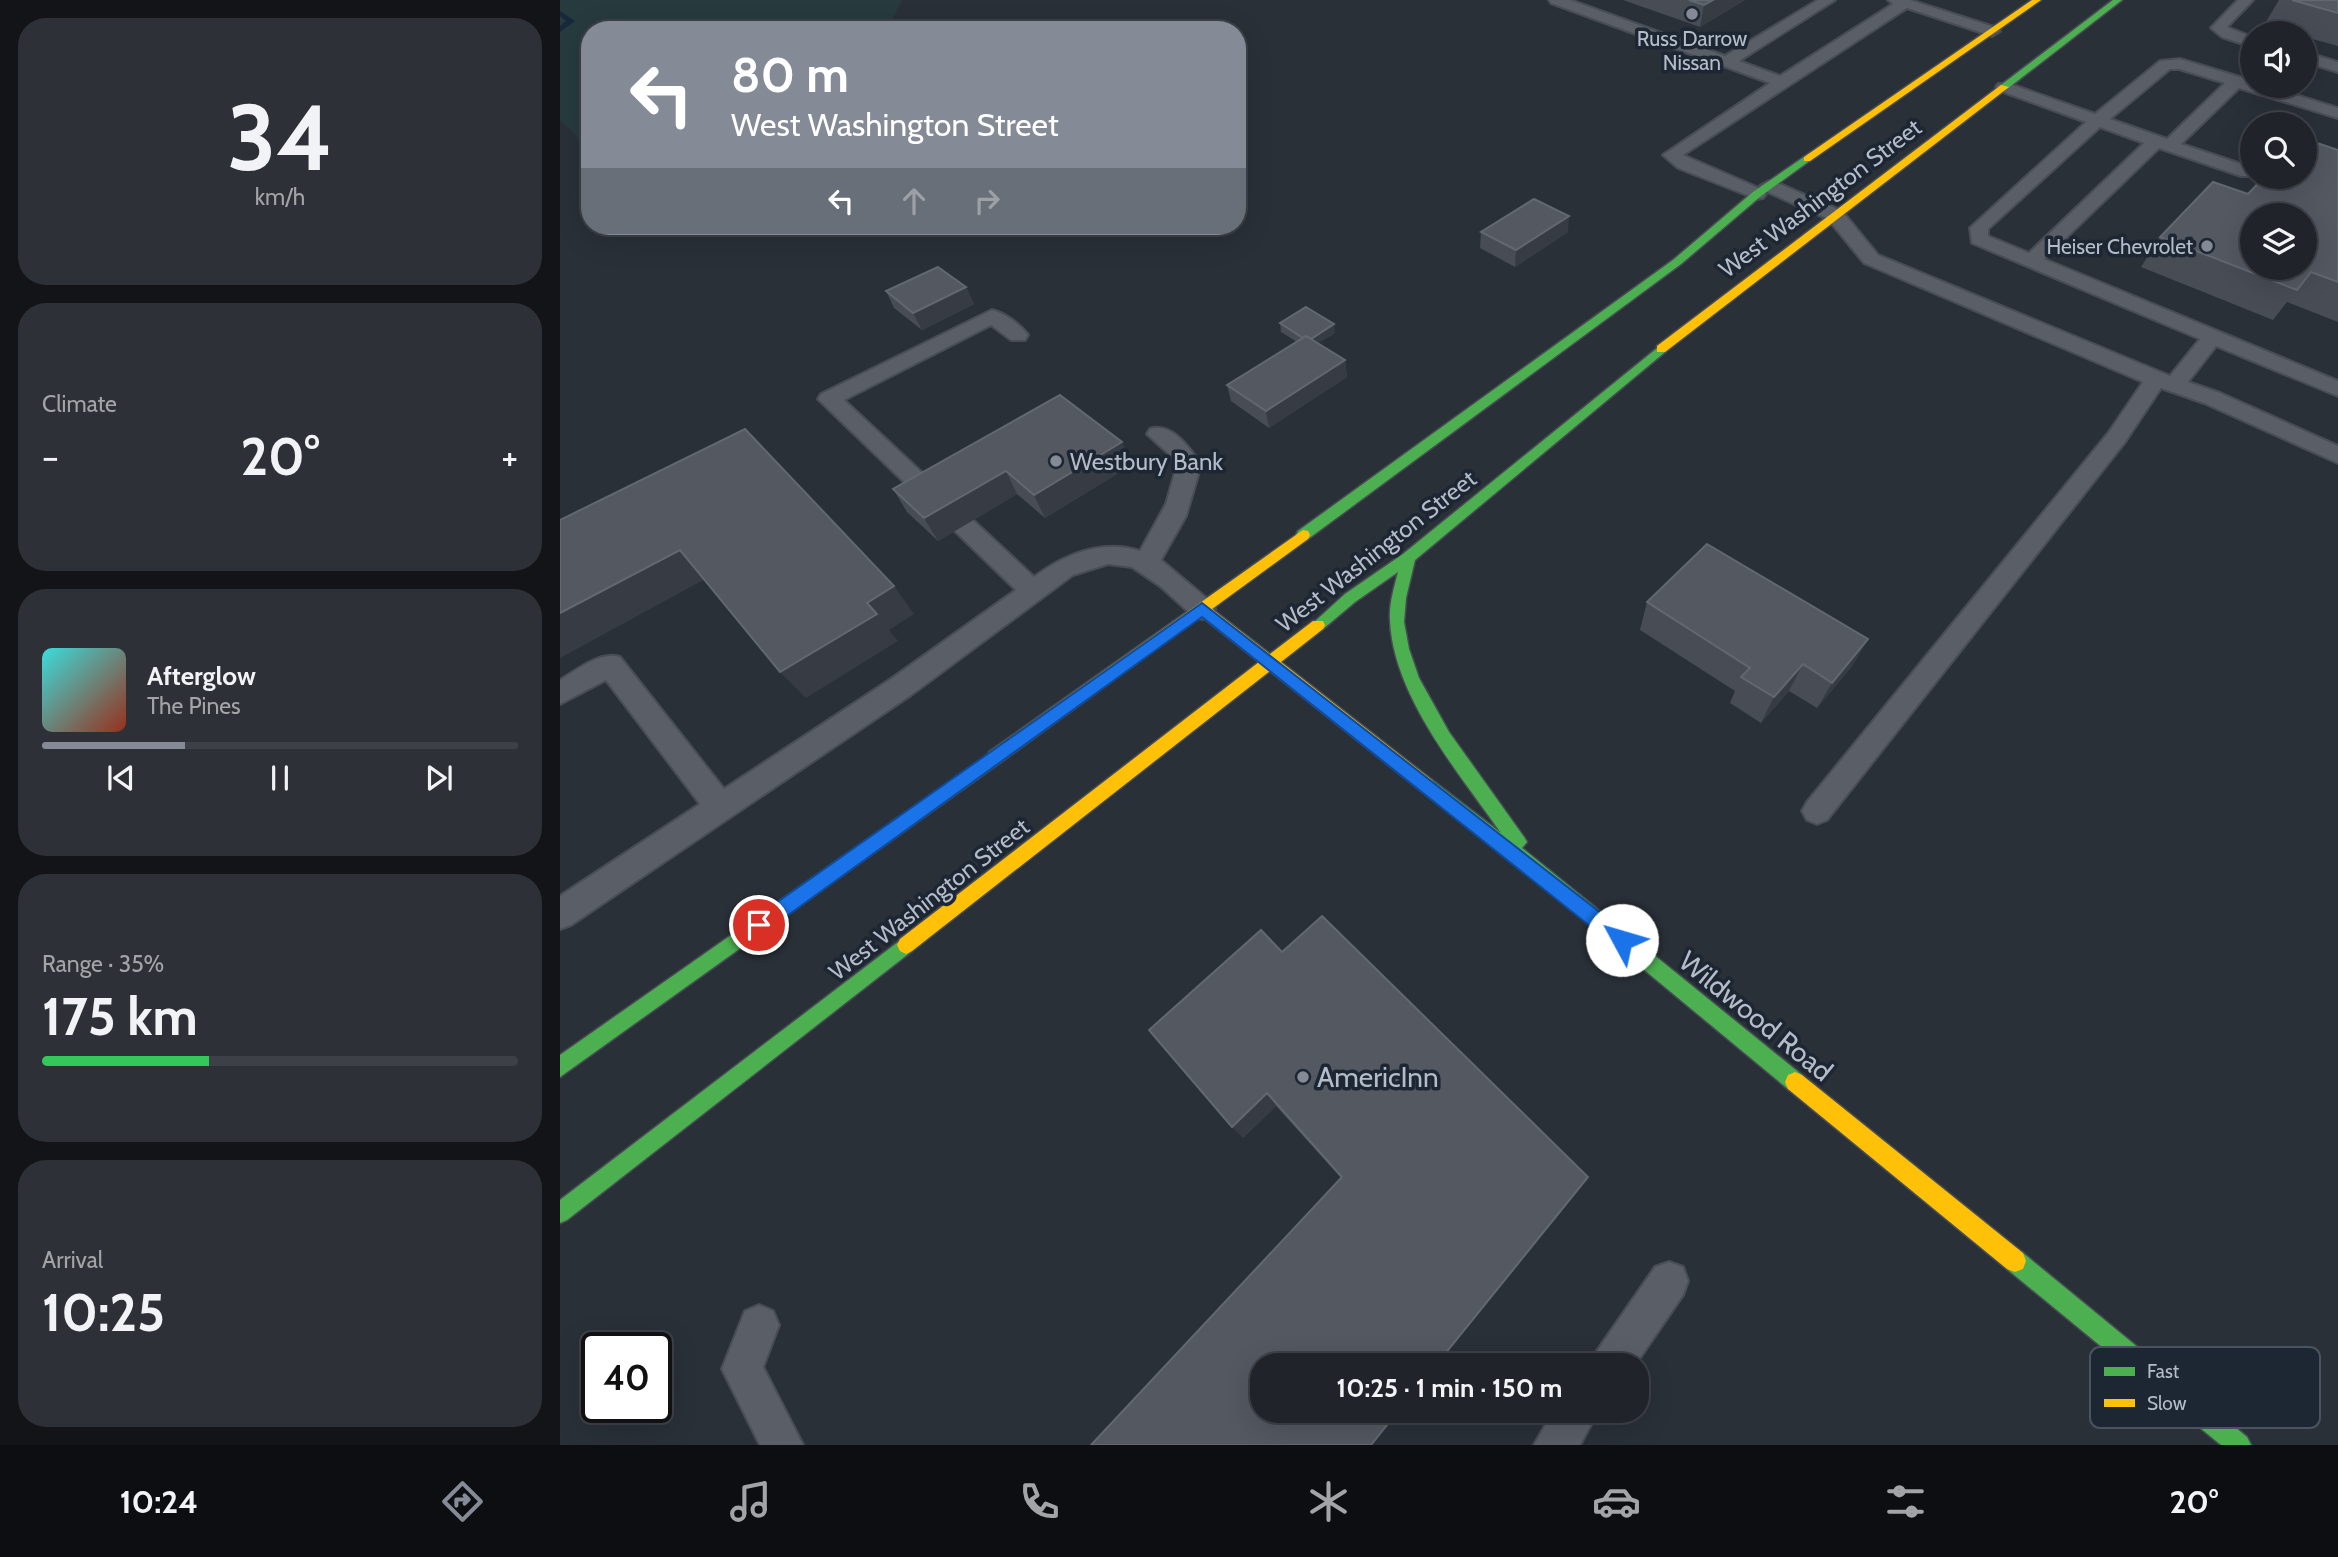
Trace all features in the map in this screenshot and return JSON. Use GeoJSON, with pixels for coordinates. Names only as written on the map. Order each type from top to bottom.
{"type":"FeatureCollection","features":[{"type":"Feature","properties":{"kind":"main road","name":"West Washington Street"},"geometry":{"type":"LineString","coordinates":[[560,1067],[1202,609],[1677,262],[1763,190],[2037,0]]}},
{"type":"Feature","properties":{"kind":"main road","name":"West Washington Street"},"geometry":{"type":"LineString","coordinates":[[564,1200],[1270,664],[1350,598],[1408,558],[1693,322],[2118,0]]}},
{"type":"Feature","properties":{"kind":"main road"},"geometry":{"type":"LineString","coordinates":[[1408,558],[1397,623],[1409,674],[1429,713],[1537,870]]}},
{"type":"Feature","properties":{"kind":"main road","name":"Wildwood Road"},"geometry":{"type":"LineString","coordinates":[[1202,609],[1537,870],[2119,1347]]}},
{"type":"Feature","properties":{"kind":"main road","name":"Wildwood Road"},"geometry":{"type":"LineString","coordinates":[[2218,1428],[2239,1445]]}},
{"type":"Feature","properties":{"kind":"lane"},"geometry":{"type":"LineString","coordinates":[[1556,0],[1782,82]]}},
{"type":"Feature","properties":{"kind":"lane"},"geometry":{"type":"LineString","coordinates":[[1726,62],[1828,0]]}},
{"type":"Feature","properties":{"kind":"lane"},"geometry":{"type":"LineString","coordinates":[[2240,38],[2227,34],[2218,27],[2246,0]]}},
{"type":"Feature","properties":{"kind":"lane"},"geometry":{"type":"LineString","coordinates":[[1992,31],[1900,2],[1672,155],[1684,164],[1835,215],[1871,259],[2165,382],[2212,398],[2338,455]]}},
{"type":"Feature","properties":{"kind":"lane"},"geometry":{"type":"LineString","coordinates":[[2317,61],[2338,67]]}},
{"type":"Feature","properties":{"kind":"lane"},"geometry":{"type":"LineString","coordinates":[[2338,113],[2309,110],[2237,81],[2180,64],[2166,64],[2097,121],[1979,228],[1979,239],[2338,389]]}},
{"type":"Feature","properties":{"kind":"lane"},"geometry":{"type":"LineString","coordinates":[[2031,261],[2237,81]]}},
{"type":"Feature","properties":{"kind":"lane"},"geometry":{"type":"LineString","coordinates":[[2004,87],[2240,169]]}},
{"type":"Feature","properties":{"kind":"lane"},"geometry":{"type":"LineString","coordinates":[[1018,335],[992,316],[829,399],[1031,590]]}},
{"type":"Feature","properties":{"kind":"lane"},"geometry":{"type":"LineString","coordinates":[[1817,811],[2118,438],[2165,382],[2213,336]]}},
{"type":"Feature","properties":{"kind":"lane"},"geometry":{"type":"LineString","coordinates":[[1147,561],[1171,526],[1180,505],[1189,465],[1178,449],[1157,434]]}},
{"type":"Feature","properties":{"kind":"lane"},"geometry":{"type":"LineString","coordinates":[[560,914],[901,687],[1031,590],[1065,568],[1089,557],[1115,553],[1147,561],[1202,609]]}},
{"type":"Feature","properties":{"kind":"lane"},"geometry":{"type":"LineString","coordinates":[[560,694],[610,665],[720,807]]}},
{"type":"Feature","properties":{"kind":"lane"},"geometry":{"type":"LineString","coordinates":[[1619,1353],[1669,1281]]}},
{"type":"Feature","properties":{"kind":"lane"},"geometry":{"type":"LineString","coordinates":[[759,1325],[742,1369],[782,1445]]}},
{"type":"Feature","properties":{"kind":"lane"},"geometry":{"type":"LineString","coordinates":[[1555,1445],[1570,1423]]}},
{"type":"Feature","properties":{"kind":"green space"},"geometry":{"type":"Polygon","coordinates":[[[560,0],[902,0],[892,21],[581,21],[581,140],[560,120],[560,0]]]}},
{"type":"Feature","properties":{"kind":"building"},"geometry":{"type":"Polygon","coordinates":[[[1689,0],[1713,0],[1704,5],[1689,0]]]}},
{"type":"Feature","properties":{"kind":"building"},"geometry":{"type":"Polygon","coordinates":[[[2292,0],[2338,0],[2338,13],[2292,0]]]}},
{"type":"Feature","properties":{"kind":"building"},"geometry":{"type":"Polygon","coordinates":[[[2317,143],[2338,150],[2338,282],[2317,274],[2317,203],[2240,203],[2240,268],[2160,237],[2213,182],[2248,194],[2253,189],[2317,189],[2317,143]]]}},
{"type":"Feature","properties":{"kind":"building"},"geometry":{"type":"Polygon","coordinates":[[[1534,199],[1569,216],[1516,250],[1481,232],[1534,199]]]}},
{"type":"Feature","properties":{"kind":"building"},"geometry":{"type":"Polygon","coordinates":[[[938,267],[966,287],[913,313],[886,291],[938,267]]]}},
{"type":"Feature","properties":{"kind":"building"},"geometry":{"type":"Polygon","coordinates":[[[2271,280],[2305,280],[2297,290],[2271,280]]]}},
{"type":"Feature","properties":{"kind":"building"},"geometry":{"type":"Polygon","coordinates":[[[1306,307],[1334,324],[1311,339],[1306,336],[1303,338],[1280,323],[1306,307]]]}},
{"type":"Feature","properties":{"kind":"building"},"geometry":{"type":"Polygon","coordinates":[[[1306,336],[1345,360],[1266,411],[1227,385],[1306,336]]]}},
{"type":"Feature","properties":{"kind":"building"},"geometry":{"type":"Polygon","coordinates":[[[1060,395],[1122,442],[1034,495],[1006,471],[924,518],[893,489],[1060,395]]]}},
{"type":"Feature","properties":{"kind":"building"},"geometry":{"type":"Polygon","coordinates":[[[745,429],[894,586],[867,603],[877,614],[780,672],[680,550],[560,613],[560,520],[745,429]]]}},
{"type":"Feature","properties":{"kind":"building"},"geometry":{"type":"Polygon","coordinates":[[[1707,544],[1868,639],[1832,683],[1803,664],[1774,697],[1741,677],[1750,668],[1647,602],[1707,544]]]}},
{"type":"Feature","properties":{"kind":"building"},"geometry":{"type":"Polygon","coordinates":[[[1322,916],[1588,1177],[1446,1353],[1250,1353],[1250,1423],[1389,1423],[1371,1445],[1091,1445],[1342,1177],[1267,1093],[1232,1127],[1149,1030],[1261,930],[1282,952],[1322,916]]]}},
{"type":"Feature","properties":{"kind":"waterway"},"geometry":{"type":"LineString","coordinates":[[560,13],[571,21],[560,30]]}},
{"type":"Feature","properties":{"kind":"traffic: fast"},"geometry":{"type":"LineString","coordinates":[[2004,87],[2118,0]]}},
{"type":"Feature","properties":{"kind":"traffic: fast"},"geometry":{"type":"LineString","coordinates":[[1303,535],[1677,262],[1757,194],[1807,159]]}},
{"type":"Feature","properties":{"kind":"traffic: fast"},"geometry":{"type":"LineString","coordinates":[[1318,625],[1350,598],[1408,558],[1661,349]]}},
{"type":"Feature","properties":{"kind":"traffic: fast"},"geometry":{"type":"LineString","coordinates":[[1408,558],[1397,622],[1401,649],[1411,678],[1443,737],[1518,842]]}},
{"type":"Feature","properties":{"kind":"traffic: fast"},"geometry":{"type":"LineString","coordinates":[[560,1067],[995,757]]}},
{"type":"Feature","properties":{"kind":"traffic: fast"},"geometry":{"type":"LineString","coordinates":[[1426,785],[1537,870],[1795,1082]]}},
{"type":"Feature","properties":{"kind":"traffic: fast"},"geometry":{"type":"LineString","coordinates":[[560,1213],[906,945]]}},
{"type":"Feature","properties":{"kind":"traffic: fast"},"geometry":{"type":"LineString","coordinates":[[2015,1261],[2120,1347]]}},
{"type":"Feature","properties":{"kind":"traffic: fast"},"geometry":{"type":"LineString","coordinates":[[2218,1428],[2239,1445]]}},
{"type":"Feature","properties":{"kind":"traffic: slow"},"geometry":{"type":"LineString","coordinates":[[1807,159],[2037,0]]}},
{"type":"Feature","properties":{"kind":"traffic: slow"},"geometry":{"type":"LineString","coordinates":[[1661,349],[2004,87]]}},
{"type":"Feature","properties":{"kind":"traffic: slow"},"geometry":{"type":"LineString","coordinates":[[995,757],[1303,535]]}},
{"type":"Feature","properties":{"kind":"traffic: slow"},"geometry":{"type":"LineString","coordinates":[[1202,609],[1426,785]]}},
{"type":"Feature","properties":{"kind":"traffic: slow"},"geometry":{"type":"LineString","coordinates":[[906,945],[1318,625]]}},
{"type":"Feature","properties":{"kind":"traffic: slow"},"geometry":{"type":"LineString","coordinates":[[1795,1082],[2015,1261]]}},
{"type":"Feature","properties":{"kind":"place","name":"Russ Darrow Nissan"},"geometry":{"type":"Point","coordinates":[1692,14]}},
{"type":"Feature","properties":{"kind":"place","name":"Heiser Chevrolet"},"geometry":{"type":"Point","coordinates":[2207,246]}},
{"type":"Feature","properties":{"kind":"place","name":"Westbury Bank"},"geometry":{"type":"Point","coordinates":[1056,461]}},
{"type":"Feature","properties":{"kind":"place","name":"AmericInn"},"geometry":{"type":"Point","coordinates":[1303,1077]}},
{"type":"Feature","properties":{"kind":"route"},"geometry":{"type":"LineString","coordinates":[[759,925],[1202,609],[1332,713],[1537,870],[1622,940]]}}]}
